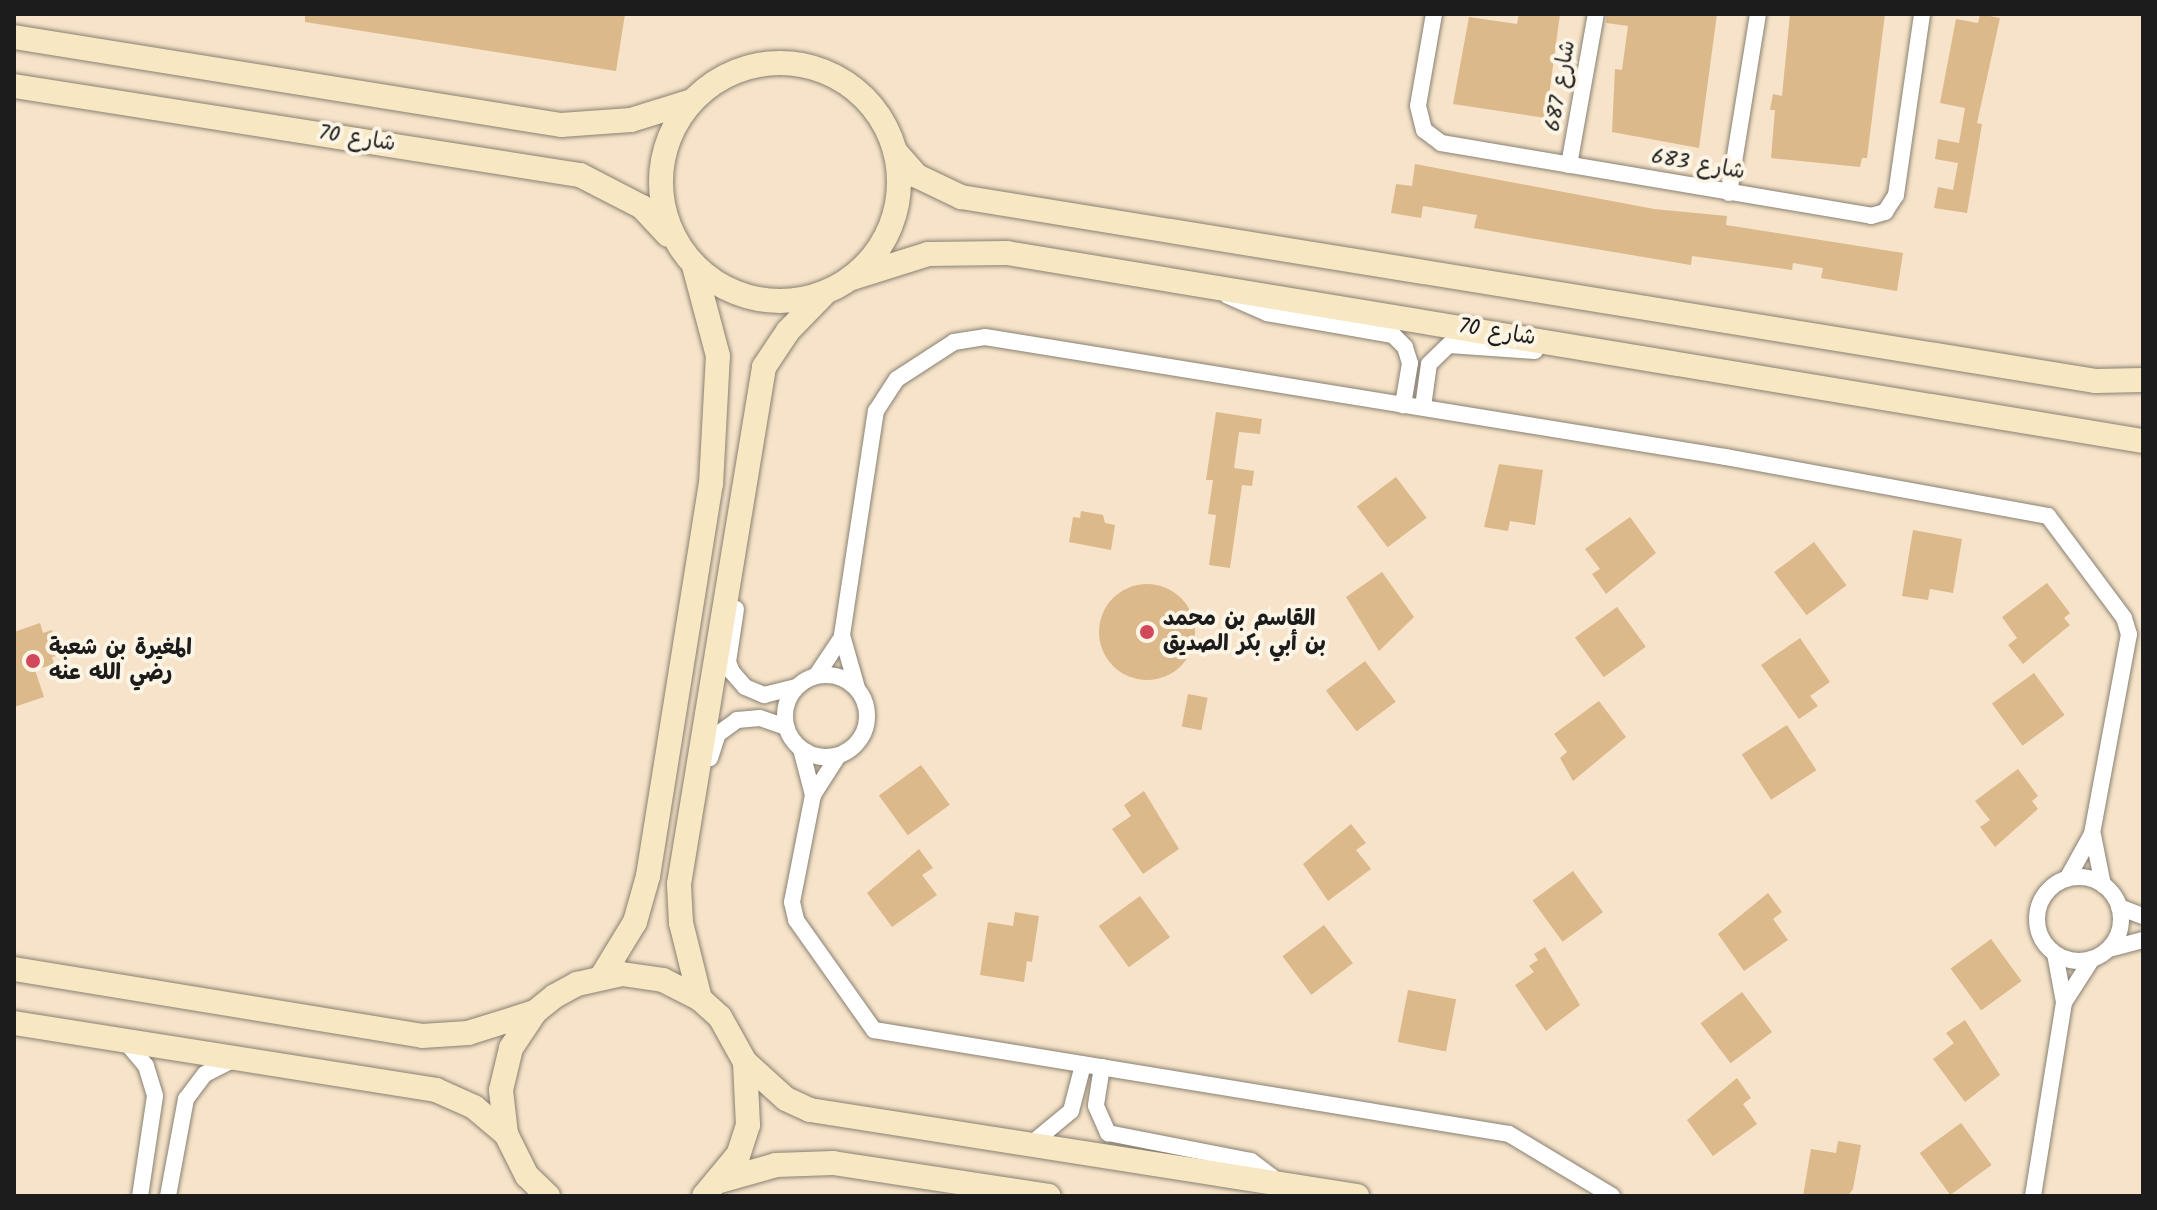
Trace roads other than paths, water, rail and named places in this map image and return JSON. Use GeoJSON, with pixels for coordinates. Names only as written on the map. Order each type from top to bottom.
{"type":"FeatureCollection","features":[{"type":"Feature","properties":{"kind":"main road","name":"شارع 70"},"geometry":{"type":"LineString","coordinates":[[14,37],[561,125],[631,120],[692,101]]}},
{"type":"Feature","properties":{"kind":"main road"},"geometry":{"type":"LineString","coordinates":[[824,294],[790,302],[755,299],[723,287],[694,266],[677,244],[662,209],[660,170],[670,133],[692,101],[736,71],[772,63],[808,66],[842,80],[870,103],[895,151],[923,181],[961,197],[2096,381],[2143,380]]}},
{"type":"Feature","properties":{"kind":"main road","name":"شارع 70"},"geometry":{"type":"LineString","coordinates":[[14,86],[580,175],[642,207],[677,244]]}},
{"type":"Feature","properties":{"kind":"main road"},"geometry":{"type":"LineString","coordinates":[[700,999],[681,923],[679,884],[764,367],[788,331],[824,294],[852,278],[888,235],[898,194],[895,151]]}},
{"type":"Feature","properties":{"kind":"main road","name":"شارع 70"},"geometry":{"type":"LineString","coordinates":[[852,278],[928,254],[967,250],[1209,285],[2143,441]]}},
{"type":"Feature","properties":{"kind":"main road"},"geometry":{"type":"LineString","coordinates":[[602,976],[635,922],[648,876],[711,484],[718,356],[694,266]]}},
{"type":"Feature","properties":{"kind":"main road"},"geometry":{"type":"LineString","coordinates":[[14,969],[422,1036],[468,1033],[535,1012],[555,996],[602,976],[653,978],[700,999],[720,1017],[745,1062],[786,1099],[810,1110],[1357,1196]]}},
{"type":"Feature","properties":{"kind":"main road"},"geometry":{"type":"LineString","coordinates":[[506,1134],[504,1069],[535,1012]]}},
{"type":"Feature","properties":{"kind":"main road"},"geometry":{"type":"LineString","coordinates":[[14,1023],[436,1090],[474,1107],[506,1134],[543,1193]]}},
{"type":"Feature","properties":{"kind":"main road"},"geometry":{"type":"LineString","coordinates":[[712,1188],[738,1155],[748,1125],[745,1062]]}},
{"type":"Feature","properties":{"kind":"main road"},"geometry":{"type":"LineString","coordinates":[[712,1188],[776,1165],[833,1163],[1048,1196]]}},
{"type":"Feature","properties":{"kind":"street","name":"شارع 683"},"geometry":{"type":"LineString","coordinates":[[1434,14],[1418,106],[1424,130],[1441,143],[1871,216],[1885,212],[1896,195],[1922,14]]}},
{"type":"Feature","properties":{"kind":"street","name":"شارع 687"},"geometry":{"type":"LineString","coordinates":[[1569,165],[1596,14]]}},
{"type":"Feature","properties":{"kind":"street"},"geometry":{"type":"LineString","coordinates":[[1729,193],[1758,14]]}},
{"type":"Feature","properties":{"kind":"street"},"geometry":{"type":"LineString","coordinates":[[1209,285],[1267,313],[1393,335],[1405,347],[1410,363],[1403,405]]}},
{"type":"Feature","properties":{"kind":"street"},"geometry":{"type":"LineString","coordinates":[[730,578],[737,603],[728,662],[745,687],[764,695],[796,687],[816,676],[842,635],[880,402],[897,379],[954,342],[985,337],[1423,407],[2048,516],[2124,618],[2129,634],[2092,834],[2067,879]]}},
{"type":"Feature","properties":{"kind":"street"},"geometry":{"type":"LineString","coordinates":[[1423,407],[1429,364],[1437,353],[1456,343],[1646,358]]}},
{"type":"Feature","properties":{"kind":"street"},"geometry":{"type":"LineString","coordinates":[[842,635],[867,721],[857,743],[838,756],[813,795],[792,902],[796,920],[874,1030],[1509,1134],[1612,1196]]}},
{"type":"Feature","properties":{"kind":"street"},"geometry":{"type":"LineString","coordinates":[[816,676],[838,677],[857,688]]}},
{"type":"Feature","properties":{"kind":"street"},"geometry":{"type":"LineString","coordinates":[[796,687],[786,706],[786,727],[801,749],[813,795]]}},
{"type":"Feature","properties":{"kind":"street"},"geometry":{"type":"LineString","coordinates":[[687,829],[704,805],[718,734],[748,717],[786,727]]}},
{"type":"Feature","properties":{"kind":"street"},"geometry":{"type":"LineString","coordinates":[[801,749],[838,756]]}},
{"type":"Feature","properties":{"kind":"street"},"geometry":{"type":"LineString","coordinates":[[2092,834],[2103,885],[2119,907],[2143,916]]}},
{"type":"Feature","properties":{"kind":"street"},"geometry":{"type":"LineString","coordinates":[[2033,1196],[2064,1002],[2055,954],[2041,938],[2036,918],[2048,889],[2067,879],[2086,878],[2103,885]]}},
{"type":"Feature","properties":{"kind":"street"},"geometry":{"type":"LineString","coordinates":[[2108,950],[2118,935],[2119,907]]}},
{"type":"Feature","properties":{"kind":"street"},"geometry":{"type":"LineString","coordinates":[[2064,1002],[2092,959],[2108,950],[2143,940]]}},
{"type":"Feature","properties":{"kind":"street"},"geometry":{"type":"LineString","coordinates":[[2055,954],[2092,959]]}},
{"type":"Feature","properties":{"kind":"street"},"geometry":{"type":"LineString","coordinates":[[126,1042],[146,1066],[155,1096],[140,1196]]}},
{"type":"Feature","properties":{"kind":"street"},"geometry":{"type":"LineString","coordinates":[[168,1196],[186,1099],[205,1074],[234,1060]]}},
{"type":"Feature","properties":{"kind":"street"},"geometry":{"type":"LineString","coordinates":[[1029,1146],[1071,1111],[1083,1065]]}},
{"type":"Feature","properties":{"kind":"street"},"geometry":{"type":"LineString","coordinates":[[1102,1067],[1096,1106],[1108,1133],[1251,1161],[1284,1185]]}},
{"type":"Feature","properties":{"kind":"place","name":"القاسم بن محمد بن أبي بكر الصديق"},"geometry":{"type":"Point","coordinates":[1147,632]}},
{"type":"Feature","properties":{"kind":"place","name":"المغيرة بن شعبة رضي الله عنه"},"geometry":{"type":"Point","coordinates":[33,661]}}]}
